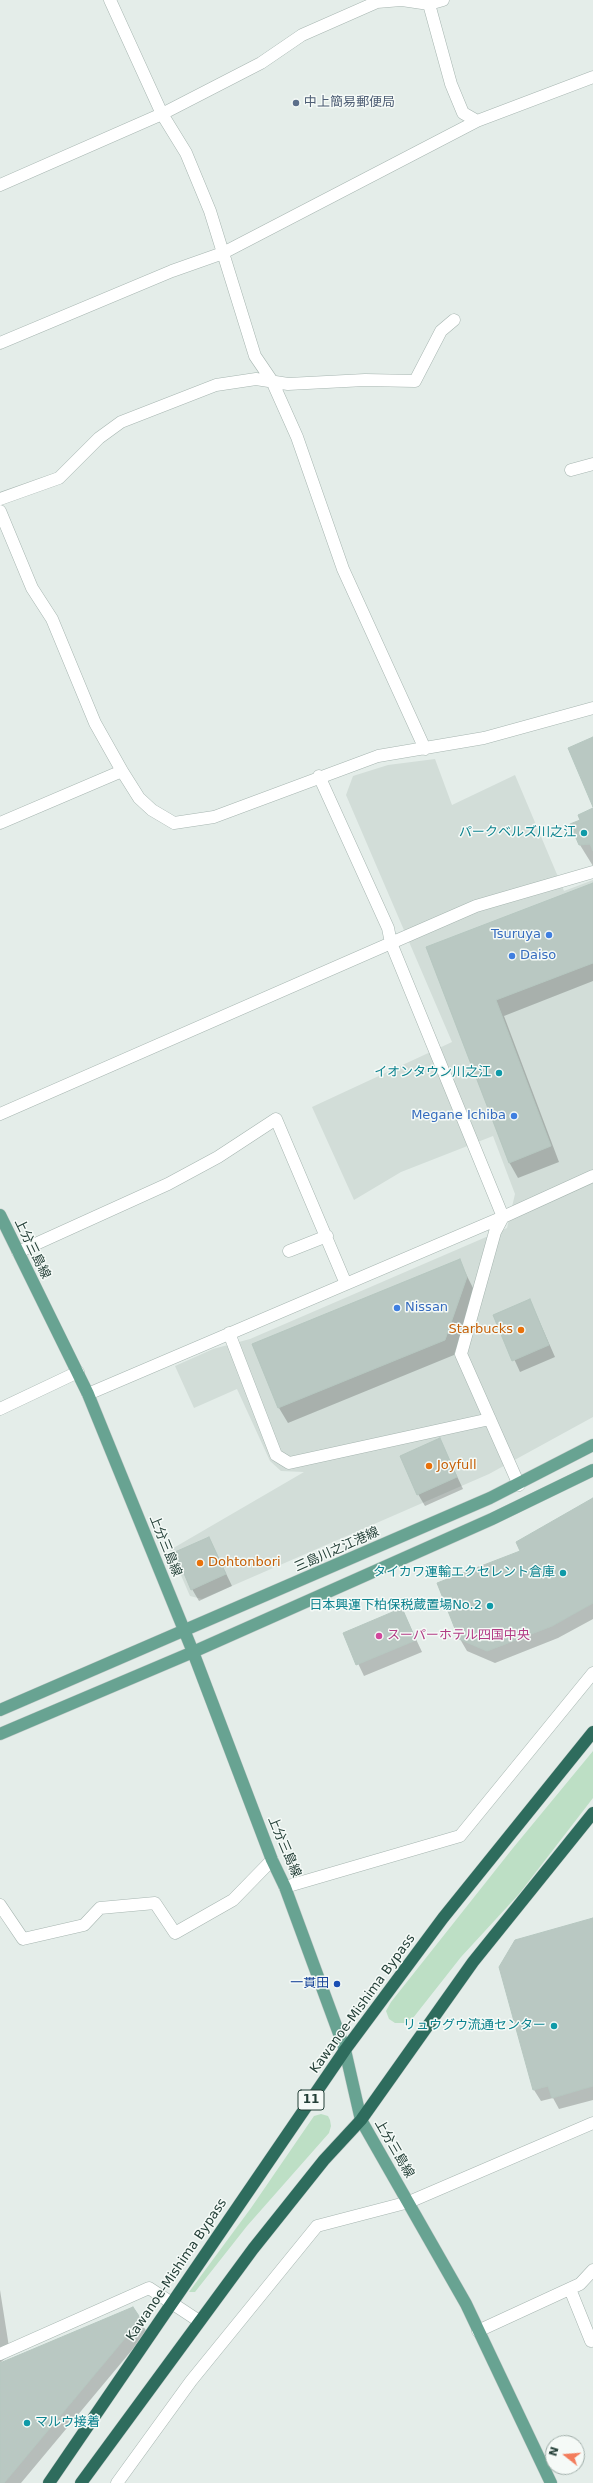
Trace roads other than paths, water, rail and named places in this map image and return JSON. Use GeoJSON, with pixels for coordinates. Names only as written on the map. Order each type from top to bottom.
{"type":"FeatureCollection","features":[{"type":"Feature","properties":{"kind":"highway","name":"Kawanoe-Mishima Bypass"},"geometry":{"type":"LineString","coordinates":[[49,2483],[171,2302],[345,2050],[443,1918],[593,1732]]}},
{"type":"Feature","properties":{"kind":"highway"},"geometry":{"type":"LineString","coordinates":[[81,2483],[199,2321],[324,2160],[361,2120],[474,1962],[593,1813]]}},
{"type":"Feature","properties":{"kind":"main road","name":"上分三島線"},"geometry":{"type":"LineString","coordinates":[[0,1215],[88,1394],[193,1652],[272,1860],[285,1887],[345,2050],[361,2120],[409,2202],[478,2331],[551,2483]]}},
{"type":"Feature","properties":{"kind":"main road","name":"三島川之江港線"},"geometry":{"type":"LineString","coordinates":[[0,1710],[184,1632],[519,1485],[593,1445]]}},
{"type":"Feature","properties":{"kind":"main road"},"geometry":{"type":"LineString","coordinates":[[0,1734],[193,1652],[492,1519],[593,1470]]}},
{"type":"Feature","properties":{"kind":"street"},"geometry":{"type":"LineString","coordinates":[[110,0],[162,114],[186,152],[210,211],[255,356],[272,381],[297,438],[343,569],[425,749]]}},
{"type":"Feature","properties":{"kind":"street"},"geometry":{"type":"LineString","coordinates":[[0,185],[162,114],[261,63],[302,35],[377,2],[402,0],[428,4],[443,0]]}},
{"type":"Feature","properties":{"kind":"street"},"geometry":{"type":"LineString","coordinates":[[428,4],[451,84],[463,113],[477,120]]}},
{"type":"Feature","properties":{"kind":"street"},"geometry":{"type":"LineString","coordinates":[[0,343],[172,271],[223,253],[477,120],[593,77]]}},
{"type":"Feature","properties":{"kind":"street"},"geometry":{"type":"LineString","coordinates":[[0,499],[59,478],[98,438],[121,422],[216,385],[256,379],[288,384],[365,380],[415,381],[441,331],[454,320]]}},
{"type":"Feature","properties":{"kind":"street"},"geometry":{"type":"LineString","coordinates":[[571,470],[593,464]]}},
{"type":"Feature","properties":{"kind":"street"},"geometry":{"type":"LineString","coordinates":[[0,511],[32,588],[52,619],[95,723],[139,798],[152,810],[174,823],[214,817],[319,776],[378,756],[484,738],[593,708]]}},
{"type":"Feature","properties":{"kind":"street"},"geometry":{"type":"LineString","coordinates":[[0,823],[122,770]]}},
{"type":"Feature","properties":{"kind":"street"},"geometry":{"type":"LineString","coordinates":[[319,776],[388,928],[391,943],[502,1217],[495,1232],[461,1354],[519,1485]]}},
{"type":"Feature","properties":{"kind":"street"},"geometry":{"type":"LineString","coordinates":[[0,1114],[476,906],[593,872]]}},
{"type":"Feature","properties":{"kind":"street"},"geometry":{"type":"LineString","coordinates":[[18,1252],[168,1184],[218,1157],[276,1119],[327,1236],[346,1284]]}},
{"type":"Feature","properties":{"kind":"street"},"geometry":{"type":"LineString","coordinates":[[88,1394],[502,1217],[593,1176]]}},
{"type":"Feature","properties":{"kind":"street"},"geometry":{"type":"LineString","coordinates":[[290,1251],[327,1236]]}},
{"type":"Feature","properties":{"kind":"street"},"geometry":{"type":"LineString","coordinates":[[229,1333],[276,1455],[289,1463],[490,1419]]}},
{"type":"Feature","properties":{"kind":"street"},"geometry":{"type":"LineString","coordinates":[[0,1409],[78,1372]]}},
{"type":"Feature","properties":{"kind":"street"},"geometry":{"type":"LineString","coordinates":[[285,1887],[460,1836],[593,1673]]}},
{"type":"Feature","properties":{"kind":"street"},"geometry":{"type":"LineString","coordinates":[[0,1905],[23,1939],[84,1925],[100,1908],[155,1903],[175,1933],[234,1900],[272,1860]]}},
{"type":"Feature","properties":{"kind":"street"},"geometry":{"type":"LineString","coordinates":[[117,2483],[190,2381],[317,2226],[409,2202],[593,2123]]}},
{"type":"Feature","properties":{"kind":"street"},"geometry":{"type":"LineString","coordinates":[[478,2331],[580,2284],[593,2270]]}},
{"type":"Feature","properties":{"kind":"street"},"geometry":{"type":"LineString","coordinates":[[0,2354],[149,2288],[199,2321]]}},
{"type":"Feature","properties":{"kind":"street"},"geometry":{"type":"LineString","coordinates":[[570,2289],[591,2341]]}},
{"type":"Feature","properties":{"kind":"place","name":"中上簡易郵便局"},"geometry":{"type":"Point","coordinates":[296,103]}},
{"type":"Feature","properties":{"kind":"place","name":"パークベルズ川之江"},"geometry":{"type":"Point","coordinates":[584,833]}},
{"type":"Feature","properties":{"kind":"place","name":"Tsuruya"},"geometry":{"type":"Point","coordinates":[549,935]}},
{"type":"Feature","properties":{"kind":"place","name":"Daiso"},"geometry":{"type":"Point","coordinates":[512,956]}},
{"type":"Feature","properties":{"kind":"place","name":"イオンタウン川之江"},"geometry":{"type":"Point","coordinates":[499,1073]}},
{"type":"Feature","properties":{"kind":"place","name":"Megane Ichiba"},"geometry":{"type":"Point","coordinates":[514,1116]}},
{"type":"Feature","properties":{"kind":"place","name":"Nissan"},"geometry":{"type":"Point","coordinates":[397,1308]}},
{"type":"Feature","properties":{"kind":"place","name":"Starbucks"},"geometry":{"type":"Point","coordinates":[521,1330]}},
{"type":"Feature","properties":{"kind":"place","name":"Joyfull"},"geometry":{"type":"Point","coordinates":[429,1466]}},
{"type":"Feature","properties":{"kind":"place","name":"Dohtonbori"},"geometry":{"type":"Point","coordinates":[200,1563]}},
{"type":"Feature","properties":{"kind":"place","name":"タイカワ運輸エクセレント倉庫"},"geometry":{"type":"Point","coordinates":[563,1573]}},
{"type":"Feature","properties":{"kind":"place","name":"日本興運下柏保税蔵置場No.2"},"geometry":{"type":"Point","coordinates":[490,1606]}},
{"type":"Feature","properties":{"kind":"place","name":"スーパーホテル四国中央"},"geometry":{"type":"Point","coordinates":[379,1636]}},
{"type":"Feature","properties":{"kind":"place","name":"一貫田"},"geometry":{"type":"Point","coordinates":[337,1984]}},
{"type":"Feature","properties":{"kind":"place","name":"リュウグウ流通センター"},"geometry":{"type":"Point","coordinates":[554,2026]}},
{"type":"Feature","properties":{"kind":"place","name":"マルウ接着"},"geometry":{"type":"Point","coordinates":[27,2423]}}]}
